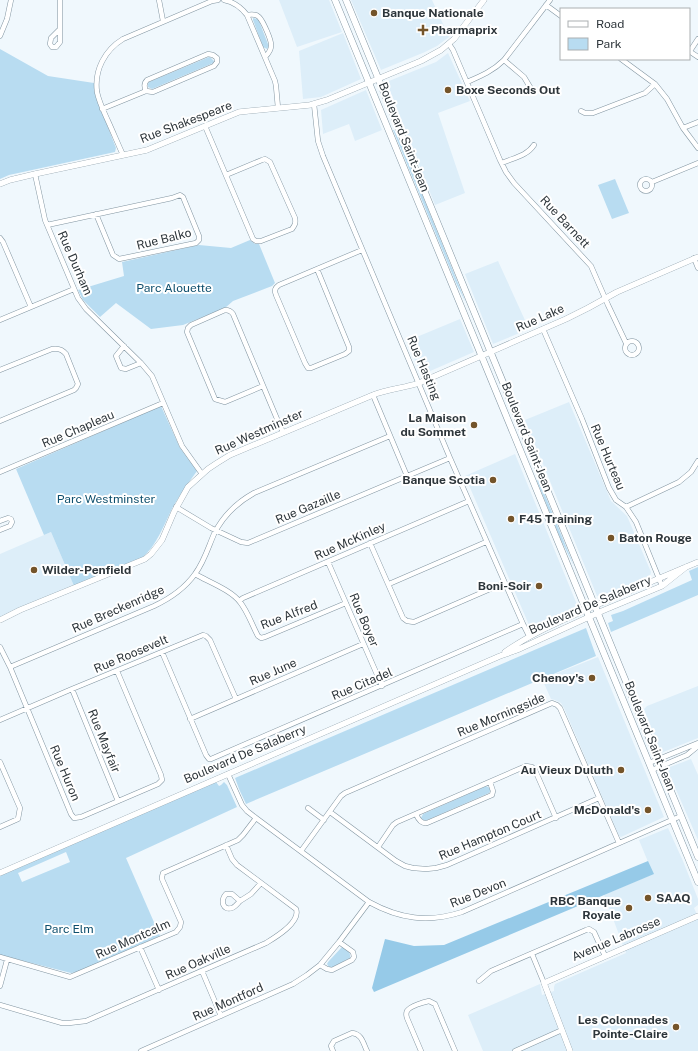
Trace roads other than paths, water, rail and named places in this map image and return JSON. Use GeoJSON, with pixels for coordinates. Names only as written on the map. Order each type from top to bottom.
{"type":"FeatureCollection","features":[{"type":"Feature","properties":{"kind":"main road","name":"Boulevard Saint-Jean"},"geometry":{"type":"LineString","coordinates":[[335,0],[698,882]]}},
{"type":"Feature","properties":{"kind":"main road","name":"Boulevard Saint-Jean"},"geometry":{"type":"LineString","coordinates":[[346,0],[698,857]]}},
{"type":"Feature","properties":{"kind":"main road"},"geometry":{"type":"LineString","coordinates":[[523,457],[529,458],[539,470]]}},
{"type":"Feature","properties":{"kind":"street"},"geometry":{"type":"LineString","coordinates":[[0,36],[7,19],[11,0]]}},
{"type":"Feature","properties":{"kind":"street"},"geometry":{"type":"LineString","coordinates":[[59,30],[60,0]]}},
{"type":"Feature","properties":{"kind":"street"},"geometry":{"type":"LineString","coordinates":[[159,0],[163,21]]}},
{"type":"Feature","properties":{"kind":"street"},"geometry":{"type":"LineString","coordinates":[[122,155],[102,108],[98,92],[98,76],[101,63],[115,44],[123,39],[163,21],[212,1],[218,0]]}},
{"type":"Feature","properties":{"kind":"street"},"geometry":{"type":"LineString","coordinates":[[224,0],[230,1],[242,8],[247,15],[276,84],[278,108]]}},
{"type":"Feature","properties":{"kind":"street","name":"Rue Shakespeare"},"geometry":{"type":"LineString","coordinates":[[0,184],[21,177],[150,149],[239,112],[314,104],[326,100],[431,56],[441,50],[457,36],[484,0]]}},
{"type":"Feature","properties":{"kind":"street"},"geometry":{"type":"LineString","coordinates":[[466,82],[497,68],[550,0]]}},
{"type":"Feature","properties":{"kind":"street"},"geometry":{"type":"LineString","coordinates":[[546,5],[560,15]]}},
{"type":"Feature","properties":{"kind":"street"},"geometry":{"type":"LineString","coordinates":[[247,15],[257,16],[262,21],[271,44],[269,52],[265,57]]}},
{"type":"Feature","properties":{"kind":"street"},"geometry":{"type":"LineString","coordinates":[[690,50],[698,39]]}},
{"type":"Feature","properties":{"kind":"street","name":"Rue Barnett"},"geometry":{"type":"LineString","coordinates":[[449,44],[453,50],[502,163],[512,180],[591,266],[606,298]]}},
{"type":"Feature","properties":{"kind":"street"},"geometry":{"type":"LineString","coordinates":[[102,108],[146,91],[153,92],[214,66],[217,62],[217,58],[208,54],[147,80],[144,86],[146,91]]}},
{"type":"Feature","properties":{"kind":"street"},"geometry":{"type":"LineString","coordinates":[[504,60],[524,77],[530,87]]}},
{"type":"Feature","properties":{"kind":"street"},"geometry":{"type":"LineString","coordinates":[[621,60],[655,84],[667,99],[683,128],[698,148]]}},
{"type":"Feature","properties":{"kind":"street"},"geometry":{"type":"LineString","coordinates":[[581,111],[585,113],[593,113],[645,92],[655,84]]}},
{"type":"Feature","properties":{"kind":"street","name":"Rue Hasting"},"geometry":{"type":"LineString","coordinates":[[314,104],[320,150],[486,542],[529,636]]}},
{"type":"Feature","properties":{"kind":"street"},"geometry":{"type":"LineString","coordinates":[[683,128],[698,122]]}},
{"type":"Feature","properties":{"kind":"street"},"geometry":{"type":"LineString","coordinates":[[205,126],[252,237],[256,241],[261,241],[294,227],[295,218],[270,162],[265,159],[226,175]]}},
{"type":"Feature","properties":{"kind":"street"},"geometry":{"type":"LineString","coordinates":[[502,163],[527,153],[534,145]]}},
{"type":"Feature","properties":{"kind":"street"},"geometry":{"type":"LineString","coordinates":[[652,182],[698,163]]}},
{"type":"Feature","properties":{"kind":"street","name":"Rue Durham"},"geometry":{"type":"LineString","coordinates":[[35,174],[47,224],[78,298],[86,309],[141,363],[152,376],[182,446],[202,474]]}},
{"type":"Feature","properties":{"kind":"street","name":"Rue Balko"},"geometry":{"type":"LineString","coordinates":[[47,224],[172,198],[180,195],[183,197],[200,238],[196,243],[119,259],[113,255],[96,214]]}},
{"type":"Feature","properties":{"kind":"street"},"geometry":{"type":"LineString","coordinates":[[0,238],[31,307]]}},
{"type":"Feature","properties":{"kind":"street"},"geometry":{"type":"LineString","coordinates":[[317,269],[350,347],[345,354],[308,368],[276,295],[275,289],[280,284],[362,250]]}},
{"type":"Feature","properties":{"kind":"street","name":"Rue Lake"},"geometry":{"type":"LineString","coordinates":[[482,356],[582,312],[634,284],[696,258],[698,268]]}},
{"type":"Feature","properties":{"kind":"street"},"geometry":{"type":"LineString","coordinates":[[0,320],[74,289]]}},
{"type":"Feature","properties":{"kind":"street"},"geometry":{"type":"LineString","coordinates":[[606,298],[626,343]]}},
{"type":"Feature","properties":{"kind":"street"},"geometry":{"type":"LineString","coordinates":[[263,386],[225,402],[215,399],[187,332],[188,328],[225,310],[232,312],[283,432]]}},
{"type":"Feature","properties":{"kind":"street","name":"Rue Hurteau"},"geometry":{"type":"LineString","coordinates":[[544,329],[582,419],[608,488],[616,500],[626,507],[636,522],[662,586]]}},
{"type":"Feature","properties":{"kind":"street"},"geometry":{"type":"LineString","coordinates":[[124,346],[116,356],[121,368],[126,369],[141,363]]}},
{"type":"Feature","properties":{"kind":"street"},"geometry":{"type":"LineString","coordinates":[[0,370],[57,348],[66,354],[78,384],[74,390],[0,421]]}},
{"type":"Feature","properties":{"kind":"street","name":"Rue Westminster"},"geometry":{"type":"LineString","coordinates":[[0,620],[25,608],[145,559],[159,544],[176,507],[188,487],[202,474],[230,455],[373,395],[419,383],[482,356]]}},
{"type":"Feature","properties":{"kind":"street"},"geometry":{"type":"LineString","coordinates":[[373,395],[407,476]]}},
{"type":"Feature","properties":{"kind":"street","name":"Rue Chapleau"},"geometry":{"type":"LineString","coordinates":[[0,472],[163,403]]}},
{"type":"Feature","properties":{"kind":"street","name":"Rue Breckenridge"},"geometry":{"type":"LineString","coordinates":[[10,667],[164,602],[181,589],[195,574],[206,556],[216,530],[229,511],[246,497],[390,436]]}},
{"type":"Feature","properties":{"kind":"street","name":"Rue Gazaille"},"geometry":{"type":"LineString","coordinates":[[176,507],[216,530],[241,542],[248,543],[450,458]]}},
{"type":"Feature","properties":{"kind":"street"},"geometry":{"type":"LineString","coordinates":[[626,507],[679,482],[691,472],[698,461]]}},
{"type":"Feature","properties":{"kind":"street","name":"Rue McKinley"},"geometry":{"type":"LineString","coordinates":[[239,601],[469,501]]}},
{"type":"Feature","properties":{"kind":"street"},"geometry":{"type":"LineString","coordinates":[[0,521],[8,518],[11,519],[12,522],[10,526],[0,530]]}},
{"type":"Feature","properties":{"kind":"street"},"geometry":{"type":"LineString","coordinates":[[389,584],[486,542]]}},
{"type":"Feature","properties":{"kind":"street"},"geometry":{"type":"LineString","coordinates":[[370,543],[403,618],[407,621],[412,622],[504,582]]}},
{"type":"Feature","properties":{"kind":"street","name":"Rue Boyer"},"geometry":{"type":"LineString","coordinates":[[328,562],[382,686]]}},
{"type":"Feature","properties":{"kind":"street","name":"Boulevard De Salaberry"},"geometry":{"type":"LineString","coordinates":[[500,656],[543,628],[698,562]]}},
{"type":"Feature","properties":{"kind":"street","name":"Boulevard De Salaberry"},"geometry":{"type":"LineString","coordinates":[[0,873],[662,586],[686,567]]}},
{"type":"Feature","properties":{"kind":"street","name":"Rue Alfred"},"geometry":{"type":"LineString","coordinates":[[195,574],[228,592],[239,601],[247,613],[258,636],[263,638],[346,603]]}},
{"type":"Feature","properties":{"kind":"street","name":"Rue Citadel"},"geometry":{"type":"LineString","coordinates":[[190,719],[206,755],[209,759],[214,759],[523,624]]}},
{"type":"Feature","properties":{"kind":"street","name":"Rue Roosevelt"},"geometry":{"type":"LineString","coordinates":[[0,720],[200,636],[206,636],[210,640],[236,699]]}},
{"type":"Feature","properties":{"kind":"street","name":"Rue June"},"geometry":{"type":"LineString","coordinates":[[190,719],[363,644]]}},
{"type":"Feature","properties":{"kind":"street","name":"Rue Huron"},"geometry":{"type":"LineString","coordinates":[[0,647],[10,667],[73,817],[75,818],[158,784],[162,780],[117,670]]}},
{"type":"Feature","properties":{"kind":"street"},"geometry":{"type":"LineString","coordinates":[[162,652],[190,719]]}},
{"type":"Feature","properties":{"kind":"street","name":"Rue Mayfair"},"geometry":{"type":"LineString","coordinates":[[72,689],[118,801]]}},
{"type":"Feature","properties":{"kind":"street","name":"Rue Morningside"},"geometry":{"type":"LineString","coordinates":[[301,851],[341,796],[345,793],[552,703],[560,708],[619,843]]}},
{"type":"Feature","properties":{"kind":"street"},"geometry":{"type":"LineString","coordinates":[[649,763],[698,745]]}},
{"type":"Feature","properties":{"kind":"street"},"geometry":{"type":"LineString","coordinates":[[652,770],[687,755],[698,745]]}},
{"type":"Feature","properties":{"kind":"street"},"geometry":{"type":"LineString","coordinates":[[0,762],[2,772],[20,808],[18,819],[0,826]]}},
{"type":"Feature","properties":{"kind":"street"},"geometry":{"type":"LineString","coordinates":[[378,847],[395,824],[526,766],[532,767],[535,770],[556,818]]}},
{"type":"Feature","properties":{"kind":"street","name":"Rue Devon"},"geometry":{"type":"LineString","coordinates":[[228,774],[240,802],[247,811],[369,902],[388,911],[409,917],[429,918],[445,916],[467,910],[681,816]]}},
{"type":"Feature","properties":{"kind":"street"},"geometry":{"type":"LineString","coordinates":[[416,814],[422,823],[427,823],[492,795],[493,791],[490,782]]}},
{"type":"Feature","properties":{"kind":"street","name":"Rue Hampton Court"},"geometry":{"type":"LineString","coordinates":[[330,812],[396,861],[409,867],[419,869],[436,868],[447,865],[599,798]]}},
{"type":"Feature","properties":{"kind":"street"},"geometry":{"type":"LineString","coordinates":[[308,808],[324,820]]}},
{"type":"Feature","properties":{"kind":"street","name":"Rue Montcalm"},"geometry":{"type":"LineString","coordinates":[[0,958],[70,977],[176,932],[181,925],[180,920],[162,879],[163,873],[242,837],[256,818]]}},
{"type":"Feature","properties":{"kind":"street","name":"Rue Oakville"},"geometry":{"type":"LineString","coordinates":[[0,1005],[62,1023],[86,1021],[266,943],[281,933],[296,918],[298,914],[296,909],[234,862],[226,845]]}},
{"type":"Feature","properties":{"kind":"street"},"geometry":{"type":"LineString","coordinates":[[240,901],[251,894],[261,883]]}},
{"type":"Feature","properties":{"kind":"street","name":"Rue Montford"},"geometry":{"type":"LineString","coordinates":[[141,1051],[293,984],[307,975],[320,965],[369,902]]}},
{"type":"Feature","properties":{"kind":"street","name":"Avenue Labrosse"},"geometry":{"type":"LineString","coordinates":[[544,983],[698,916]]}},
{"type":"Feature","properties":{"kind":"street"},"geometry":{"type":"LineString","coordinates":[[479,981],[491,971],[588,929],[595,933],[605,956]]}},
{"type":"Feature","properties":{"kind":"street"},"geometry":{"type":"LineString","coordinates":[[320,965],[332,970],[352,960],[354,957],[353,952],[339,942]]}},
{"type":"Feature","properties":{"kind":"street"},"geometry":{"type":"LineString","coordinates":[[140,947],[159,990]]}},
{"type":"Feature","properties":{"kind":"street"},"geometry":{"type":"LineString","coordinates":[[532,954],[570,1051]]}},
{"type":"Feature","properties":{"kind":"street"},"geometry":{"type":"LineString","coordinates":[[0,986],[8,960]]}},
{"type":"Feature","properties":{"kind":"street"},"geometry":{"type":"LineString","coordinates":[[202,971],[221,1016]]}},
{"type":"Feature","properties":{"kind":"street"},"geometry":{"type":"LineString","coordinates":[[421,1051],[406,1014],[409,1008],[429,1001],[434,1003],[436,1006],[455,1051]]}},
{"type":"Feature","properties":{"kind":"street"},"geometry":{"type":"LineString","coordinates":[[515,1051],[562,1030]]}},
{"type":"Feature","properties":{"kind":"street"},"geometry":{"type":"LineString","coordinates":[[332,1051],[334,1041],[355,1033],[361,1037],[367,1051]]}},
{"type":"Feature","properties":{"kind":"place","name":"Banque Nationale"},"geometry":{"type":"Point","coordinates":[374,13]}},
{"type":"Feature","properties":{"kind":"place","name":"Pharmaprix"},"geometry":{"type":"Point","coordinates":[423,30]}},
{"type":"Feature","properties":{"kind":"place","name":"Boxe Seconds Out"},"geometry":{"type":"Point","coordinates":[448,90]}},
{"type":"Feature","properties":{"kind":"place","name":"La Maison du Sommet"},"geometry":{"type":"Point","coordinates":[474,425]}},
{"type":"Feature","properties":{"kind":"place","name":"Banque Scotia"},"geometry":{"type":"Point","coordinates":[493,480]}},
{"type":"Feature","properties":{"kind":"place","name":"F45 Training"},"geometry":{"type":"Point","coordinates":[511,519]}},
{"type":"Feature","properties":{"kind":"place","name":"Baton Rouge"},"geometry":{"type":"Point","coordinates":[611,538]}},
{"type":"Feature","properties":{"kind":"place","name":"Wilder-Penfield"},"geometry":{"type":"Point","coordinates":[34,570]}},
{"type":"Feature","properties":{"kind":"place","name":"Boni-Soir"},"geometry":{"type":"Point","coordinates":[539,586]}},
{"type":"Feature","properties":{"kind":"place","name":"Chenoy's"},"geometry":{"type":"Point","coordinates":[592,678]}},
{"type":"Feature","properties":{"kind":"place","name":"Au Vieux Duluth"},"geometry":{"type":"Point","coordinates":[621,770]}},
{"type":"Feature","properties":{"kind":"place","name":"McDonald's"},"geometry":{"type":"Point","coordinates":[648,810]}},
{"type":"Feature","properties":{"kind":"place","name":"SAAQ"},"geometry":{"type":"Point","coordinates":[648,898]}},
{"type":"Feature","properties":{"kind":"place","name":"RBC Banque Royale"},"geometry":{"type":"Point","coordinates":[629,908]}},
{"type":"Feature","properties":{"kind":"place","name":"Les Colonnades Pointe-Claire"},"geometry":{"type":"Point","coordinates":[676,1027]}},
{"type":"Feature","properties":{"kind":"park label","name":"Parc Alouette"},"geometry":{"type":"Point","coordinates":[174,288]}},
{"type":"Feature","properties":{"kind":"park label","name":"Parc Westminster"},"geometry":{"type":"Point","coordinates":[106,499]}},
{"type":"Feature","properties":{"kind":"park label","name":"Parc Elm"},"geometry":{"type":"Point","coordinates":[69,929]}}]}
